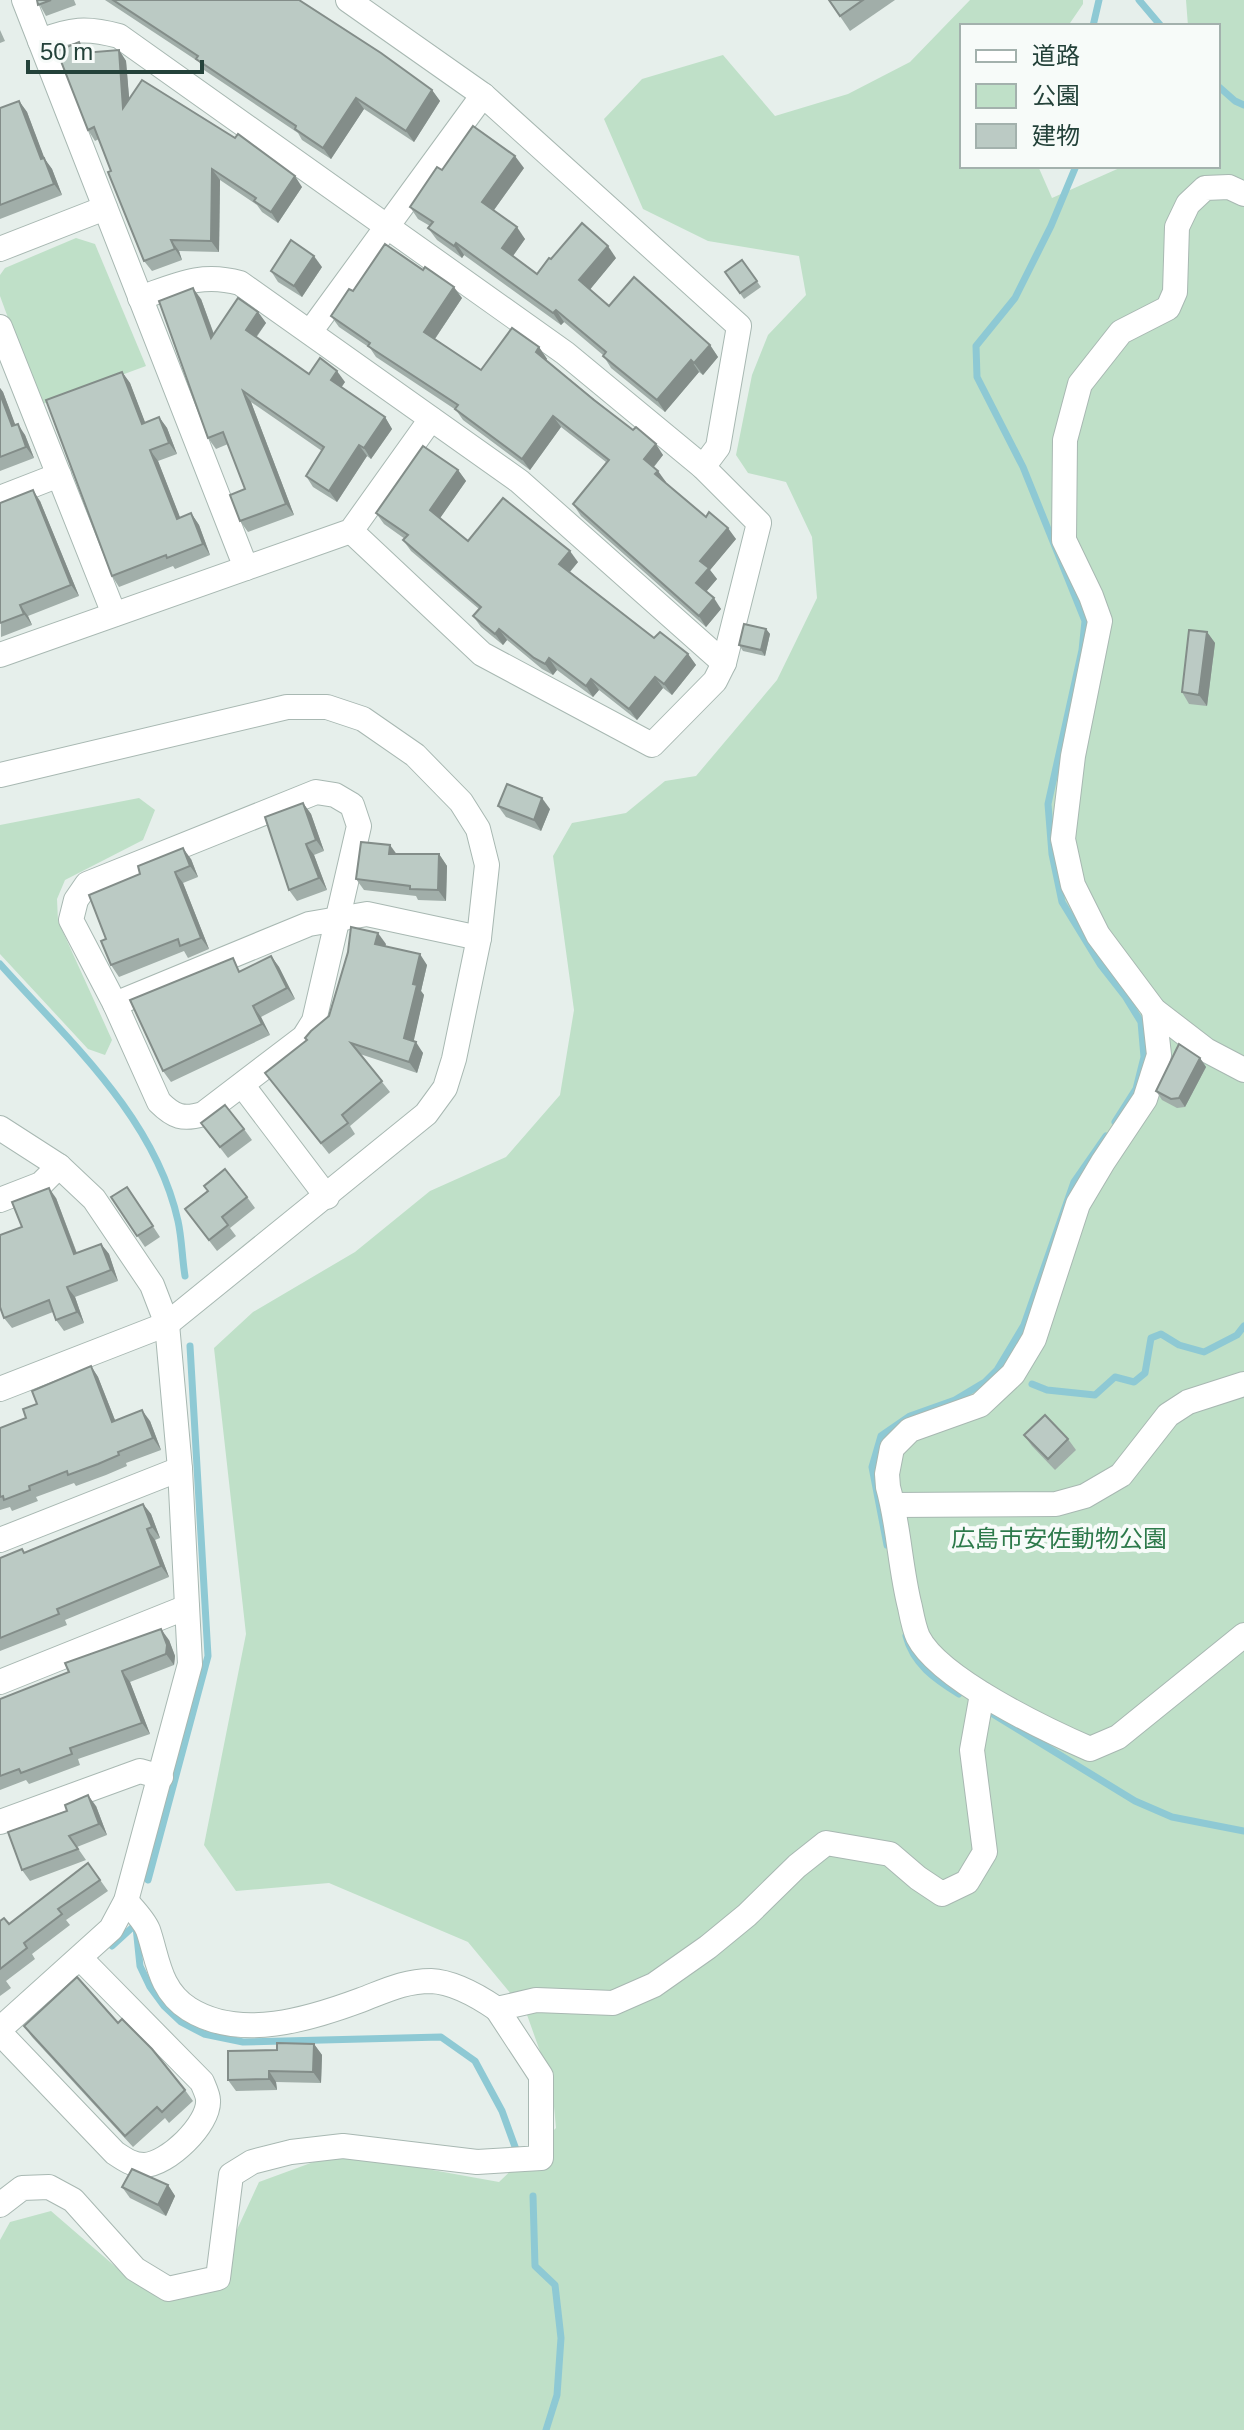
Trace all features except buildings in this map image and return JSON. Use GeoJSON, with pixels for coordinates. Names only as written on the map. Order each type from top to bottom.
{"type":"FeatureCollection","features":[{"type":"Feature","properties":{"kind":"street"},"geometry":{"type":"LineString","coordinates":[[24,0],[246,568]]}},
{"type":"Feature","properties":{"kind":"street"},"geometry":{"type":"LineString","coordinates":[[348,0],[483,95],[739,326],[718,447],[703,467]]}},
{"type":"Feature","properties":{"kind":"street"},"geometry":{"type":"LineString","coordinates":[[40,41],[68,31],[93,29],[119,36],[565,353],[703,467],[759,523],[724,663],[715,681],[652,745],[482,654],[351,531]]}},
{"type":"Feature","properties":{"kind":"street"},"geometry":{"type":"LineString","coordinates":[[310,332],[483,95]]}},
{"type":"Feature","properties":{"kind":"street"},"geometry":{"type":"LineString","coordinates":[[1244,194],[1229,187],[1205,188],[1188,204],[1177,227],[1175,292],[1168,308],[1121,332],[1080,384],[1065,440],[1064,540],[1100,621],[1073,756],[1063,839],[1073,885],[1098,935],[1154,1010],[1206,1050],[1244,1070]]}},
{"type":"Feature","properties":{"kind":"street"},"geometry":{"type":"LineString","coordinates":[[0,249],[105,208]]}},
{"type":"Feature","properties":{"kind":"street"},"geometry":{"type":"LineString","coordinates":[[140,298],[199,278],[220,277],[240,283],[519,481],[724,663]]}},
{"type":"Feature","properties":{"kind":"street"},"geometry":{"type":"LineString","coordinates":[[0,327],[8,370],[59,475],[114,614]]}},
{"type":"Feature","properties":{"kind":"street"},"geometry":{"type":"LineString","coordinates":[[0,655],[351,531],[431,419]]}},
{"type":"Feature","properties":{"kind":"street"},"geometry":{"type":"LineString","coordinates":[[0,498],[59,475]]}},
{"type":"Feature","properties":{"kind":"street"},"geometry":{"type":"LineString","coordinates":[[0,775],[287,707],[327,707],[363,719],[415,755],[461,802],[478,829],[487,865],[479,938],[454,1059],[445,1088],[426,1114],[167,1324],[0,1389]]}},
{"type":"Feature","properties":{"kind":"street"},"geometry":{"type":"LineString","coordinates":[[316,792],[335,795],[352,805],[359,826],[338,919],[314,1021],[304,1037],[203,1114],[186,1119],[171,1114],[159,1102],[115,1004],[71,920],[76,900],[87,884],[316,792]]}},
{"type":"Feature","properties":{"kind":"street"},"geometry":{"type":"LineString","coordinates":[[115,1004],[309,924],[367,914],[479,938]]}},
{"type":"Feature","properties":{"kind":"street"},"geometry":{"type":"LineString","coordinates":[[1154,1010],[1159,1055],[1145,1099],[1078,1204],[1034,1339],[1013,1374],[980,1405],[910,1430],[892,1448],[887,1474],[907,1598],[917,1636],[932,1656],[982,1694],[1011,1708],[1039,1727],[1090,1749],[1118,1737],[1244,1635]]}},
{"type":"Feature","properties":{"kind":"street"},"geometry":{"type":"LineString","coordinates":[[243,1086],[327,1197]]}},
{"type":"Feature","properties":{"kind":"street"},"geometry":{"type":"LineString","coordinates":[[0,1128],[59,1166],[94,1199],[152,1285],[167,1324],[180,1469],[190,1664],[126,1901],[111,1929],[0,2031],[115,2153],[130,2163],[146,2165],[160,2161],[187,2140],[203,2121],[208,2101],[202,2082],[80,1958]]}},
{"type":"Feature","properties":{"kind":"street"},"geometry":{"type":"LineString","coordinates":[[0,1200],[41,1184],[59,1166]]}},
{"type":"Feature","properties":{"kind":"street"},"geometry":{"type":"LineString","coordinates":[[893,1505],[1056,1504],[1085,1496],[1121,1475],[1168,1415],[1188,1402],[1244,1384]]}},
{"type":"Feature","properties":{"kind":"street"},"geometry":{"type":"LineString","coordinates":[[0,1540],[180,1469]]}},
{"type":"Feature","properties":{"kind":"street"},"geometry":{"type":"LineString","coordinates":[[0,1682],[187,1607]]}},
{"type":"Feature","properties":{"kind":"street"},"geometry":{"type":"LineString","coordinates":[[497,2009],[536,2000],[613,2003],[654,1985],[747,1915],[797,1866],[826,1843],[890,1854],[942,1894],[967,1882],[985,1852],[972,1750],[982,1694]]}},
{"type":"Feature","properties":{"kind":"street"},"geometry":{"type":"LineString","coordinates":[[0,1822],[140,1771],[161,1777]]}},
{"type":"Feature","properties":{"kind":"street"},"geometry":{"type":"LineString","coordinates":[[0,2205],[22,2188],[49,2187],[73,2200],[135,2269],[168,2289],[218,2278],[231,2175],[252,2162],[291,2152],[343,2146],[477,2162],[541,2158],[541,2076],[497,2009],[474,1993],[434,1981],[401,1984],[303,2019],[262,2024],[221,2022],[188,2009],[167,1987],[154,1958],[148,1927],[126,1901]]}},
{"type":"Feature","properties":{"kind":"green space","name":"広島市安佐動物公園"},"geometry":{"type":"Polygon","coordinates":[[[970,0],[1083,0],[1069,24],[960,24],[960,168],[1039,168],[1052,198],[1120,168],[1220,168],[1220,24],[1188,24],[1186,0],[1244,0],[1244,2430],[0,2430],[0,2240],[10,2222],[51,2211],[132,2281],[196,2285],[229,2247],[259,2182],[338,2153],[499,2182],[556,2128],[552,2085],[526,2012],[468,1942],[329,1883],[236,1891],[204,1845],[246,1634],[214,1348],[253,1312],[355,1252],[430,1191],[506,1157],[560,1095],[574,1010],[553,856],[572,823],[626,813],[665,781],[696,776],[777,680],[817,598],[812,537],[786,482],[748,473],[736,455],[752,375],[768,335],[806,295],[799,256],[708,241],[643,209],[604,119],[642,79],[723,55],[775,116],[848,94],[910,62],[970,0]]]}},
{"type":"Feature","properties":{"kind":"green space"},"geometry":{"type":"Polygon","coordinates":[[[76,238],[95,244],[146,366],[40,405],[0,296],[0,275],[5,268],[76,238]]]}},
{"type":"Feature","properties":{"kind":"green space"},"geometry":{"type":"Polygon","coordinates":[[[139,798],[155,810],[143,840],[65,880],[57,899],[58,921],[112,1040],[105,1055],[88,1049],[0,954],[0,825],[139,798]]]}},
{"type":"Feature","properties":{"kind":"waterway"},"geometry":{"type":"LineString","coordinates":[[1093,24],[1099,0]]}},
{"type":"Feature","properties":{"kind":"waterway"},"geometry":{"type":"LineString","coordinates":[[1139,0],[1159,24]]}},
{"type":"Feature","properties":{"kind":"waterway"},"geometry":{"type":"LineString","coordinates":[[1220,88],[1244,105]]}},
{"type":"Feature","properties":{"kind":"waterway"},"geometry":{"type":"LineString","coordinates":[[1075,168],[1051,226],[1015,298],[976,346],[977,377],[1023,467],[1085,621],[1082,650],[1048,804],[1052,854],[1062,902],[1141,1022],[1144,1057],[1136,1089],[1115,1122]]}},
{"type":"Feature","properties":{"kind":"waterway"},"geometry":{"type":"LineString","coordinates":[[0,964],[80,1051],[130,1114],[167,1183],[178,1221],[185,1276]]}},
{"type":"Feature","properties":{"kind":"waterway"},"geometry":{"type":"LineString","coordinates":[[887,1545],[872,1467],[881,1436],[910,1416],[955,1400],[985,1382],[997,1370],[1024,1325],[1074,1182],[1106,1136]]}},
{"type":"Feature","properties":{"kind":"waterway"},"geometry":{"type":"LineString","coordinates":[[1032,1384],[1047,1390],[1095,1395],[1115,1377],[1134,1382],[1145,1373],[1151,1338],[1161,1334],[1179,1345],[1204,1352],[1237,1335],[1244,1326]]}},
{"type":"Feature","properties":{"kind":"waterway"},"geometry":{"type":"LineString","coordinates":[[148,1880],[208,1656],[190,1346]]}},
{"type":"Feature","properties":{"kind":"waterway"},"geometry":{"type":"LineString","coordinates":[[906,1636],[920,1663],[959,1694]]}},
{"type":"Feature","properties":{"kind":"waterway"},"geometry":{"type":"LineString","coordinates":[[988,1711],[1135,1801],[1172,1817],[1244,1831]]}},
{"type":"Feature","properties":{"kind":"waterway"},"geometry":{"type":"LineString","coordinates":[[112,1946],[135,1925]]}},
{"type":"Feature","properties":{"kind":"waterway"},"geometry":{"type":"LineString","coordinates":[[136,1927],[140,1966],[150,1987],[181,2022],[204,2034],[243,2042],[441,2037],[475,2061],[502,2111],[518,2155]]}},
{"type":"Feature","properties":{"kind":"waterway"},"geometry":{"type":"LineString","coordinates":[[33,2016],[65,1989]]}},
{"type":"Feature","properties":{"kind":"waterway"},"geometry":{"type":"LineString","coordinates":[[533,2196],[535,2266],[555,2285],[561,2338],[557,2395],[546,2430]]}}]}
